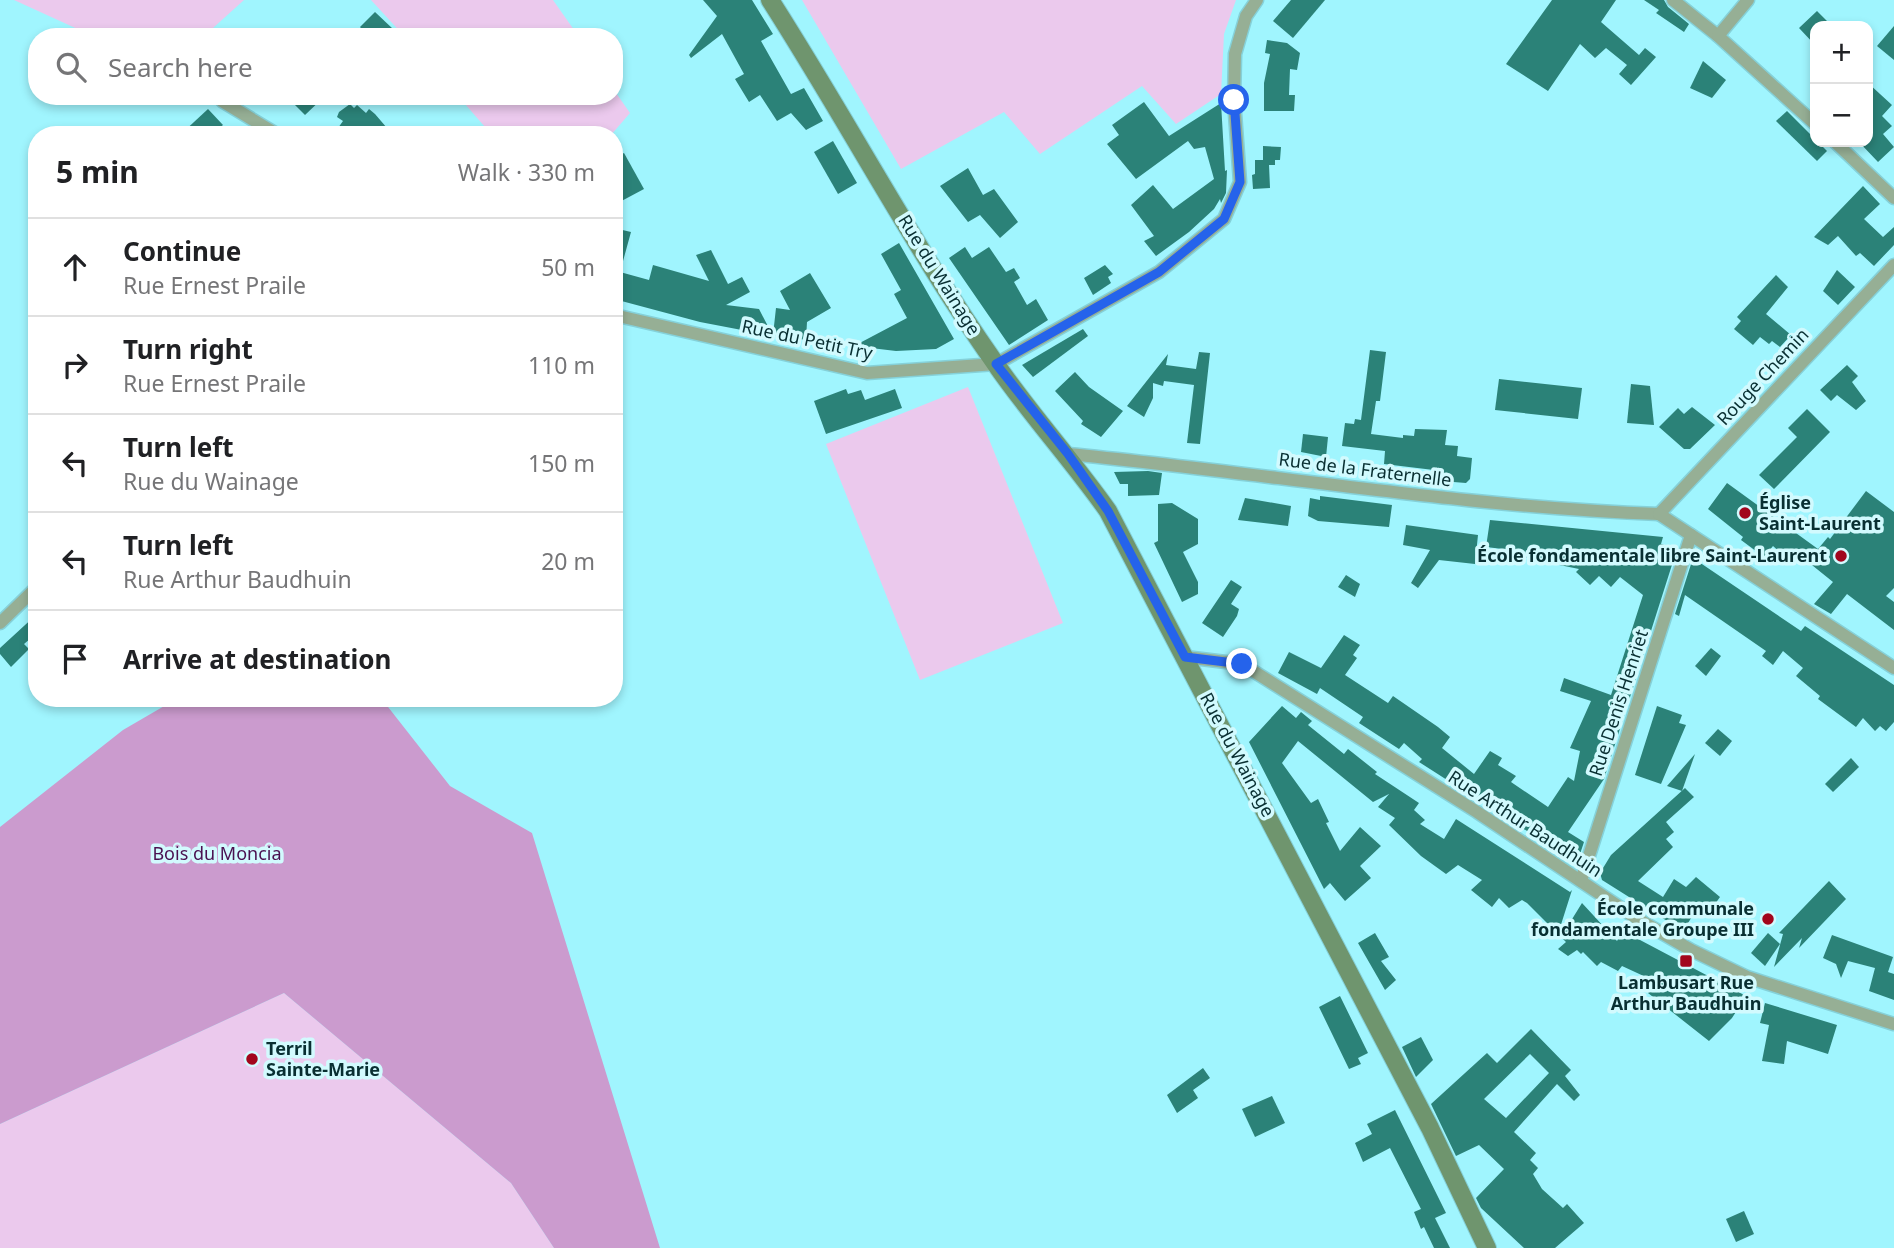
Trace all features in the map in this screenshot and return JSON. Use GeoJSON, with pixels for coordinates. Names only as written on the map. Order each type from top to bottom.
{"type":"FeatureCollection","features":[{"type":"Feature","properties":{"kind":"main road","name":"Rue du Wainage"},"geometry":{"type":"LineString","coordinates":[[770,0],[906,224],[996,364],[1068,454],[1108,511],[1430,1128],[1488,1248]]}},
{"type":"Feature","properties":{"kind":"street"},"geometry":{"type":"LineString","coordinates":[[996,364],[1159,272],[1224,219],[1240,182],[1234,100],[1235,54],[1246,16],[1257,0]]}},
{"type":"Feature","properties":{"kind":"street"},"geometry":{"type":"LineString","coordinates":[[1673,0],[1718,36],[1810,119]]}},
{"type":"Feature","properties":{"kind":"street"},"geometry":{"type":"LineString","coordinates":[[1718,36],[1748,0]]}},
{"type":"Feature","properties":{"kind":"street"},"geometry":{"type":"LineString","coordinates":[[229,105],[263,126]]}},
{"type":"Feature","properties":{"kind":"street"},"geometry":{"type":"LineString","coordinates":[[1840,147],[1894,198]]}},
{"type":"Feature","properties":{"kind":"street","name":"Rouge Chemin"},"geometry":{"type":"LineString","coordinates":[[1659,514],[1894,265]]}},
{"type":"Feature","properties":{"kind":"street","name":"Rue du Petit Try"},"geometry":{"type":"LineString","coordinates":[[623,317],[867,373],[996,364]]}},
{"type":"Feature","properties":{"kind":"street","name":"Rue de la Fraternelle"},"geometry":{"type":"LineString","coordinates":[[1068,454],[1221,468],[1381,492],[1578,511],[1659,514]]}},
{"type":"Feature","properties":{"kind":"street"},"geometry":{"type":"LineString","coordinates":[[1659,514],[1894,668]]}},
{"type":"Feature","properties":{"kind":"street","name":"Rue Denis Henriet"},"geometry":{"type":"LineString","coordinates":[[1581,881],[1691,535]]}},
{"type":"Feature","properties":{"kind":"street"},"geometry":{"type":"LineString","coordinates":[[0,623],[28,596]]}},
{"type":"Feature","properties":{"kind":"street","name":"Rue Arthur Baudhuin"},"geometry":{"type":"LineString","coordinates":[[1185,657],[1242,664],[1636,918],[1721,966],[1809,998],[1894,1024]]}},
{"type":"Feature","properties":{"kind":"shaded area"},"geometry":{"type":"Polygon","coordinates":[[[14,0],[244,0],[213,28],[75,28],[14,0]]]}},
{"type":"Feature","properties":{"kind":"shaded area"},"geometry":{"type":"Polygon","coordinates":[[[371,0],[553,0],[573,28],[397,28],[371,0]]]}},
{"type":"Feature","properties":{"kind":"shaded area"},"geometry":{"type":"Polygon","coordinates":[[[802,0],[1236,0],[1224,34],[1221,94],[1176,124],[1142,86],[1040,154],[1004,112],[901,169],[802,0]]]}},
{"type":"Feature","properties":{"kind":"shaded area"},"geometry":{"type":"Polygon","coordinates":[[[623,103],[630,113],[619,126],[484,126],[466,105],[623,103]]]}},
{"type":"Feature","properties":{"kind":"shaded area"},"geometry":{"type":"Polygon","coordinates":[[[968,387],[1063,623],[920,680],[826,444],[968,387]]]}},
{"type":"Feature","properties":{"kind":"shaded area","name":"Terril Sainte-Marie"},"geometry":{"type":"Polygon","coordinates":[[[284,993],[511,1183],[554,1248],[0,1248],[0,1124],[284,993]]]}},
{"type":"Feature","properties":{"kind":"green space","name":"Bois du Moncia"},"geometry":{"type":"Polygon","coordinates":[[[163,707],[388,707],[450,786],[532,833],[660,1248],[554,1248],[511,1183],[284,993],[0,1124],[0,827],[123,730],[163,707]]]}},
{"type":"Feature","properties":{"kind":"building"},"geometry":{"type":"Polygon","coordinates":[[[703,0],[752,0],[773,34],[761,41],[791,94],[804,88],[823,121],[806,130],[791,113],[777,121],[760,95],[749,102],[735,79],[744,74],[722,34],[691,58],[689,55],[717,16],[703,0]]]}},
{"type":"Feature","properties":{"kind":"building"},"geometry":{"type":"Polygon","coordinates":[[[1291,0],[1325,0],[1293,38],[1273,21],[1291,0]]]}},
{"type":"Feature","properties":{"kind":"building"},"geometry":{"type":"Polygon","coordinates":[[[1552,0],[1616,0],[1601,22],[1639,55],[1645,48],[1656,57],[1631,85],[1619,74],[1627,65],[1606,48],[1595,58],[1580,44],[1548,91],[1506,64],[1552,0]]]}},
{"type":"Feature","properties":{"kind":"building"},"geometry":{"type":"Polygon","coordinates":[[[1644,0],[1664,0],[1668,7],[1689,24],[1684,32],[1656,13],[1659,10],[1644,0]]]}},
{"type":"Feature","properties":{"kind":"building"},"geometry":{"type":"Polygon","coordinates":[[[1817,11],[1827,21],[1810,21],[1810,40],[1799,28],[1817,11]]]}},
{"type":"Feature","properties":{"kind":"building"},"geometry":{"type":"Polygon","coordinates":[[[375,12],[392,28],[361,28],[375,12]]]}},
{"type":"Feature","properties":{"kind":"building"},"geometry":{"type":"Polygon","coordinates":[[[1894,26],[1894,60],[1877,46],[1894,26]]]}},
{"type":"Feature","properties":{"kind":"building"},"geometry":{"type":"Polygon","coordinates":[[[1267,40],[1287,43],[1300,53],[1297,70],[1290,69],[1289,95],[1295,95],[1294,111],[1264,111],[1264,83],[1270,54],[1265,53],[1267,40]]]}},
{"type":"Feature","properties":{"kind":"building"},"geometry":{"type":"Polygon","coordinates":[[[1703,61],[1726,80],[1712,98],[1690,88],[1703,61]]]}},
{"type":"Feature","properties":{"kind":"building"},"geometry":{"type":"Polygon","coordinates":[[[1873,88],[1892,105],[1882,116],[1892,126],[1883,134],[1894,147],[1878,162],[1864,147],[1873,147],[1873,88]]]}},
{"type":"Feature","properties":{"kind":"building"},"geometry":{"type":"Polygon","coordinates":[[[1144,102],[1169,136],[1221,103],[1225,171],[1227,170],[1226,193],[1221,203],[1220,199],[1214,209],[1189,232],[1156,256],[1144,241],[1154,236],[1131,205],[1153,185],[1173,209],[1214,179],[1205,147],[1194,149],[1188,141],[1136,179],[1107,144],[1119,135],[1112,125],[1144,102]]]}},
{"type":"Feature","properties":{"kind":"building"},"geometry":{"type":"Polygon","coordinates":[[[295,105],[316,105],[305,115],[295,105]]]}},
{"type":"Feature","properties":{"kind":"building"},"geometry":{"type":"Polygon","coordinates":[[[349,105],[354,108],[357,105],[366,113],[369,109],[385,126],[339,126],[343,121],[337,117],[349,105]]]}},
{"type":"Feature","properties":{"kind":"building"},"geometry":{"type":"Polygon","coordinates":[[[208,109],[223,125],[222,126],[190,126],[208,109]]]}},
{"type":"Feature","properties":{"kind":"building"},"geometry":{"type":"Polygon","coordinates":[[[1787,111],[1810,134],[1810,147],[1823,147],[1827,151],[1817,161],[1776,121],[1787,111]]]}},
{"type":"Feature","properties":{"kind":"building"},"geometry":{"type":"Polygon","coordinates":[[[833,141],[857,183],[838,194],[814,152],[833,141]]]}},
{"type":"Feature","properties":{"kind":"building"},"geometry":{"type":"Polygon","coordinates":[[[1263,146],[1281,147],[1280,160],[1275,160],[1275,165],[1269,165],[1270,188],[1253,189],[1255,160],[1263,160],[1263,146]]]}},
{"type":"Feature","properties":{"kind":"building"},"geometry":{"type":"Polygon","coordinates":[[[623,154],[644,189],[623,200],[623,154]]]}},
{"type":"Feature","properties":{"kind":"building"},"geometry":{"type":"Polygon","coordinates":[[[968,168],[983,195],[994,189],[1018,222],[1000,238],[980,215],[968,222],[940,186],[968,168]]]}},
{"type":"Feature","properties":{"kind":"building"},"geometry":{"type":"Polygon","coordinates":[[[1863,186],[1880,204],[1864,219],[1883,237],[1894,227],[1894,245],[1874,266],[1860,253],[1856,256],[1838,236],[1828,245],[1814,237],[1863,186]]]}},
{"type":"Feature","properties":{"kind":"building"},"geometry":{"type":"Polygon","coordinates":[[[623,230],[631,232],[623,261],[623,230]]]}},
{"type":"Feature","properties":{"kind":"building"},"geometry":{"type":"Polygon","coordinates":[[[899,243],[954,339],[936,349],[896,351],[854,346],[907,318],[894,294],[901,290],[881,254],[899,243]]]}},
{"type":"Feature","properties":{"kind":"building"},"geometry":{"type":"Polygon","coordinates":[[[965,247],[972,258],[989,247],[1006,272],[1014,268],[1020,278],[1014,282],[1027,305],[1036,299],[1048,320],[1009,345],[949,258],[965,247]]]}},
{"type":"Feature","properties":{"kind":"building"},"geometry":{"type":"Polygon","coordinates":[[[711,250],[728,284],[742,277],[750,292],[726,305],[759,309],[773,336],[700,322],[623,301],[623,273],[649,280],[653,265],[709,281],[696,255],[711,250]]]}},
{"type":"Feature","properties":{"kind":"building"},"geometry":{"type":"Polygon","coordinates":[[[1105,265],[1113,274],[1108,277],[1111,283],[1093,295],[1084,278],[1105,265]]]}},
{"type":"Feature","properties":{"kind":"building"},"geometry":{"type":"Polygon","coordinates":[[[1837,270],[1855,287],[1838,305],[1823,291],[1837,270]]]}},
{"type":"Feature","properties":{"kind":"building"},"geometry":{"type":"Polygon","coordinates":[[[810,273],[831,308],[807,322],[806,340],[773,335],[776,308],[790,310],[780,291],[810,273]]]}},
{"type":"Feature","properties":{"kind":"building"},"geometry":{"type":"Polygon","coordinates":[[[1776,275],[1788,287],[1766,314],[1791,335],[1780,347],[1772,341],[1769,344],[1760,337],[1753,345],[1734,329],[1741,321],[1737,317],[1776,275]]]}},
{"type":"Feature","properties":{"kind":"building"},"geometry":{"type":"Polygon","coordinates":[[[1083,329],[1088,336],[1033,377],[1022,365],[1083,329]]]}},
{"type":"Feature","properties":{"kind":"building"},"geometry":{"type":"Polygon","coordinates":[[[1370,350],[1386,352],[1380,401],[1376,401],[1371,434],[1403,438],[1403,435],[1414,436],[1415,429],[1447,430],[1445,445],[1458,446],[1457,456],[1472,458],[1470,479],[1466,483],[1441,481],[1442,471],[1384,464],[1385,451],[1342,446],[1345,423],[1354,424],[1355,419],[1361,420],[1370,350]]]}},
{"type":"Feature","properties":{"kind":"building"},"geometry":{"type":"Polygon","coordinates":[[[1199,352],[1210,353],[1200,444],[1187,443],[1194,385],[1164,381],[1163,386],[1153,383],[1153,398],[1144,417],[1127,406],[1168,354],[1166,365],[1196,369],[1199,352]]]}},
{"type":"Feature","properties":{"kind":"building"},"geometry":{"type":"Polygon","coordinates":[[[1847,365],[1858,376],[1852,382],[1866,401],[1856,410],[1837,395],[1831,401],[1820,390],[1847,365]]]}},
{"type":"Feature","properties":{"kind":"building"},"geometry":{"type":"Polygon","coordinates":[[[1075,372],[1089,387],[1123,411],[1101,437],[1081,424],[1083,421],[1055,391],[1075,372]]]}},
{"type":"Feature","properties":{"kind":"building"},"geometry":{"type":"Polygon","coordinates":[[[1499,379],[1582,388],[1578,419],[1495,410],[1499,379]]]}},
{"type":"Feature","properties":{"kind":"building"},"geometry":{"type":"Polygon","coordinates":[[[1631,384],[1650,386],[1654,425],[1627,423],[1631,384]]]}},
{"type":"Feature","properties":{"kind":"building"},"geometry":{"type":"Polygon","coordinates":[[[846,389],[848,394],[861,390],[865,400],[895,389],[902,408],[826,434],[814,401],[846,389]]]}},
{"type":"Feature","properties":{"kind":"building"},"geometry":{"type":"Polygon","coordinates":[[[1692,407],[1715,425],[1690,449],[1684,449],[1659,427],[1678,408],[1684,414],[1692,407]]]}},
{"type":"Feature","properties":{"kind":"building"},"geometry":{"type":"Polygon","coordinates":[[[1807,409],[1830,432],[1774,489],[1759,475],[1797,437],[1788,428],[1807,409]]]}},
{"type":"Feature","properties":{"kind":"building"},"geometry":{"type":"Polygon","coordinates":[[[1303,434],[1328,437],[1326,457],[1301,452],[1303,434]]]}},
{"type":"Feature","properties":{"kind":"building"},"geometry":{"type":"Polygon","coordinates":[[[1114,472],[1162,473],[1159,495],[1128,496],[1128,484],[1120,484],[1114,472]]]}},
{"type":"Feature","properties":{"kind":"building"},"geometry":{"type":"Polygon","coordinates":[[[1727,483],[1818,549],[1828,537],[1830,539],[1866,491],[1894,512],[1894,588],[1886,596],[1894,602],[1894,630],[1847,594],[1831,614],[1814,604],[1833,582],[1797,553],[1790,561],[1773,546],[1764,557],[1741,540],[1743,537],[1708,509],[1727,483]]]}},
{"type":"Feature","properties":{"kind":"building"},"geometry":{"type":"Polygon","coordinates":[[[1320,496],[1392,505],[1389,527],[1318,521],[1308,516],[1310,498],[1320,500],[1320,496]]]}},
{"type":"Feature","properties":{"kind":"building"},"geometry":{"type":"Polygon","coordinates":[[[1245,498],[1291,506],[1288,526],[1238,520],[1245,498]]]}},
{"type":"Feature","properties":{"kind":"building"},"geometry":{"type":"Polygon","coordinates":[[[1172,503],[1198,519],[1198,544],[1183,552],[1198,582],[1198,594],[1182,602],[1154,543],[1158,541],[1158,504],[1172,503]]]}},
{"type":"Feature","properties":{"kind":"building"},"geometry":{"type":"Polygon","coordinates":[[[1490,520],[1663,537],[1661,544],[1677,549],[1604,779],[1568,832],[1584,842],[1577,863],[1419,762],[1422,759],[1404,743],[1399,749],[1359,723],[1363,717],[1320,688],[1317,694],[1278,673],[1289,652],[1321,668],[1344,635],[1360,645],[1353,655],[1357,658],[1345,675],[1388,703],[1393,696],[1438,727],[1450,737],[1442,748],[1474,774],[1490,751],[1502,758],[1498,765],[1516,776],[1511,782],[1548,807],[1568,777],[1574,781],[1580,751],[1570,748],[1591,701],[1560,691],[1564,678],[1611,695],[1643,595],[1620,577],[1611,587],[1599,576],[1590,585],[1576,572],[1579,569],[1540,561],[1529,553],[1526,558],[1511,550],[1486,547],[1490,520]]]}},
{"type":"Feature","properties":{"kind":"building"},"geometry":{"type":"Polygon","coordinates":[[[1406,525],[1478,535],[1475,564],[1439,560],[1418,588],[1411,583],[1430,550],[1403,545],[1406,525]]]}},
{"type":"Feature","properties":{"kind":"building"},"geometry":{"type":"Polygon","coordinates":[[[1693,558],[1801,631],[1805,626],[1894,685],[1894,722],[1886,731],[1880,726],[1875,731],[1863,718],[1856,727],[1818,699],[1820,696],[1796,676],[1803,668],[1783,651],[1773,665],[1762,656],[1766,651],[1685,595],[1679,616],[1675,614],[1693,558]]]}},
{"type":"Feature","properties":{"kind":"building"},"geometry":{"type":"Polygon","coordinates":[[[1346,575],[1360,584],[1355,597],[1338,587],[1346,575]]]}},
{"type":"Feature","properties":{"kind":"building"},"geometry":{"type":"Polygon","coordinates":[[[1231,580],[1242,587],[1231,604],[1239,609],[1223,637],[1202,623],[1231,580]]]}},
{"type":"Feature","properties":{"kind":"building"},"geometry":{"type":"Polygon","coordinates":[[[28,622],[28,641],[24,644],[28,650],[11,667],[0,654],[0,648],[28,622]]]}},
{"type":"Feature","properties":{"kind":"building"},"geometry":{"type":"Polygon","coordinates":[[[1711,648],[1721,656],[1706,676],[1695,666],[1711,648]]]}},
{"type":"Feature","properties":{"kind":"building"},"geometry":{"type":"Polygon","coordinates":[[[1282,706],[1296,718],[1301,712],[1312,721],[1308,725],[1344,754],[1348,749],[1377,772],[1375,774],[1419,803],[1414,810],[1425,820],[1420,824],[1444,839],[1456,819],[1570,892],[1572,890],[1558,934],[1522,900],[1509,908],[1499,898],[1492,907],[1471,890],[1482,880],[1458,865],[1446,874],[1421,856],[1389,825],[1395,818],[1378,807],[1389,794],[1373,802],[1298,741],[1282,763],[1311,803],[1318,799],[1340,851],[1360,827],[1381,846],[1360,866],[1371,878],[1345,901],[1330,883],[1324,889],[1249,742],[1282,706]]]}},
{"type":"Feature","properties":{"kind":"building"},"geometry":{"type":"Polygon","coordinates":[[[1657,706],[1682,715],[1679,723],[1686,725],[1661,784],[1635,775],[1657,706]]]}},
{"type":"Feature","properties":{"kind":"building"},"geometry":{"type":"Polygon","coordinates":[[[1718,729],[1732,741],[1720,756],[1705,743],[1718,729]]]}},
{"type":"Feature","properties":{"kind":"building"},"geometry":{"type":"Polygon","coordinates":[[[1695,754],[1682,791],[1667,786],[1695,754]]]}},
{"type":"Feature","properties":{"kind":"building"},"geometry":{"type":"Polygon","coordinates":[[[1851,758],[1859,767],[1833,792],[1825,784],[1851,758]]]}},
{"type":"Feature","properties":{"kind":"building"},"geometry":{"type":"Polygon","coordinates":[[[1685,788],[1694,797],[1666,822],[1674,832],[1666,839],[1673,847],[1638,881],[1663,897],[1674,879],[1686,887],[1696,877],[1720,897],[1710,911],[1700,904],[1683,931],[1602,880],[1600,873],[1611,855],[1685,788]]]}},
{"type":"Feature","properties":{"kind":"building"},"geometry":{"type":"Polygon","coordinates":[[[1829,881],[1846,899],[1799,948],[1802,938],[1774,967],[1783,934],[1779,933],[1829,881]]]}},
{"type":"Feature","properties":{"kind":"building"},"geometry":{"type":"Polygon","coordinates":[[[1582,903],[1617,941],[1623,931],[1746,996],[1732,1018],[1709,1041],[1648,993],[1652,989],[1644,984],[1648,978],[1622,966],[1618,971],[1601,962],[1597,966],[1583,952],[1581,954],[1577,950],[1568,956],[1558,949],[1566,942],[1561,937],[1582,903]]]}},
{"type":"Feature","properties":{"kind":"building"},"geometry":{"type":"Polygon","coordinates":[[[1375,933],[1389,957],[1381,961],[1396,980],[1385,990],[1358,943],[1375,933]]]}},
{"type":"Feature","properties":{"kind":"building"},"geometry":{"type":"Polygon","coordinates":[[[1768,933],[1780,944],[1765,966],[1751,953],[1768,933]]]}},
{"type":"Feature","properties":{"kind":"building"},"geometry":{"type":"Polygon","coordinates":[[[1832,935],[1893,957],[1888,972],[1894,974],[1894,1000],[1869,991],[1875,968],[1848,961],[1841,978],[1836,964],[1823,958],[1832,935]]]}},
{"type":"Feature","properties":{"kind":"building"},"geometry":{"type":"Polygon","coordinates":[[[1340,996],[1368,1053],[1358,1058],[1361,1064],[1349,1069],[1319,1007],[1340,996]]]}},
{"type":"Feature","properties":{"kind":"building"},"geometry":{"type":"Polygon","coordinates":[[[1765,1003],[1837,1025],[1828,1054],[1787,1041],[1784,1064],[1762,1061],[1769,1025],[1760,1023],[1765,1003]]]}},
{"type":"Feature","properties":{"kind":"building"},"geometry":{"type":"Polygon","coordinates":[[[1531,1029],[1571,1070],[1565,1076],[1580,1095],[1574,1101],[1557,1084],[1514,1132],[1536,1153],[1530,1160],[1538,1168],[1533,1174],[1542,1189],[1563,1208],[1567,1204],[1584,1223],[1555,1248],[1524,1248],[1481,1208],[1476,1198],[1504,1169],[1479,1145],[1456,1156],[1431,1104],[1487,1053],[1497,1063],[1531,1029]],[[1530,1054],[1484,1099],[1506,1118],[1549,1073],[1530,1054]]]}},
{"type":"Feature","properties":{"kind":"building"},"geometry":{"type":"Polygon","coordinates":[[[1421,1037],[1433,1060],[1416,1077],[1402,1047],[1421,1037]]]}},
{"type":"Feature","properties":{"kind":"building"},"geometry":{"type":"Polygon","coordinates":[[[1203,1068],[1210,1078],[1193,1090],[1198,1098],[1177,1113],[1167,1095],[1203,1068]]]}},
{"type":"Feature","properties":{"kind":"building"},"geometry":{"type":"Polygon","coordinates":[[[1272,1096],[1285,1123],[1255,1137],[1242,1109],[1272,1096]]]}},
{"type":"Feature","properties":{"kind":"building"},"geometry":{"type":"Polygon","coordinates":[[[1395,1110],[1446,1213],[1435,1218],[1450,1248],[1434,1248],[1424,1227],[1421,1229],[1414,1212],[1421,1209],[1390,1148],[1363,1162],[1355,1143],[1372,1134],[1367,1124],[1395,1110]]]}},
{"type":"Feature","properties":{"kind":"building"},"geometry":{"type":"Polygon","coordinates":[[[1744,1211],[1754,1234],[1736,1242],[1726,1219],[1744,1211]]]}},
{"type":"Feature","properties":{"kind":"place","name":"Église Saint-Laurent"},"geometry":{"type":"Point","coordinates":[1745,513]}},
{"type":"Feature","properties":{"kind":"place","name":"École fondamentale libre Saint-Laurent"},"geometry":{"type":"Point","coordinates":[1841,556]}},
{"type":"Feature","properties":{"kind":"place","name":"École communale fondamentale Groupe III"},"geometry":{"type":"Point","coordinates":[1768,919]}},
{"type":"Feature","properties":{"kind":"place","name":"Lambusart Rue Arthur Baudhuin"},"geometry":{"type":"Point","coordinates":[1686,961]}},
{"type":"Feature","properties":{"kind":"place","name":"Terril Sainte-Marie"},"geometry":{"type":"Point","coordinates":[252,1059]}},
{"type":"Feature","properties":{"kind":"route"},"geometry":{"type":"LineString","coordinates":[[1234,100],[1240,182],[1224,219],[1159,272],[996,364],[1068,454],[1108,511],[1185,657],[1242,664]]}}]}
